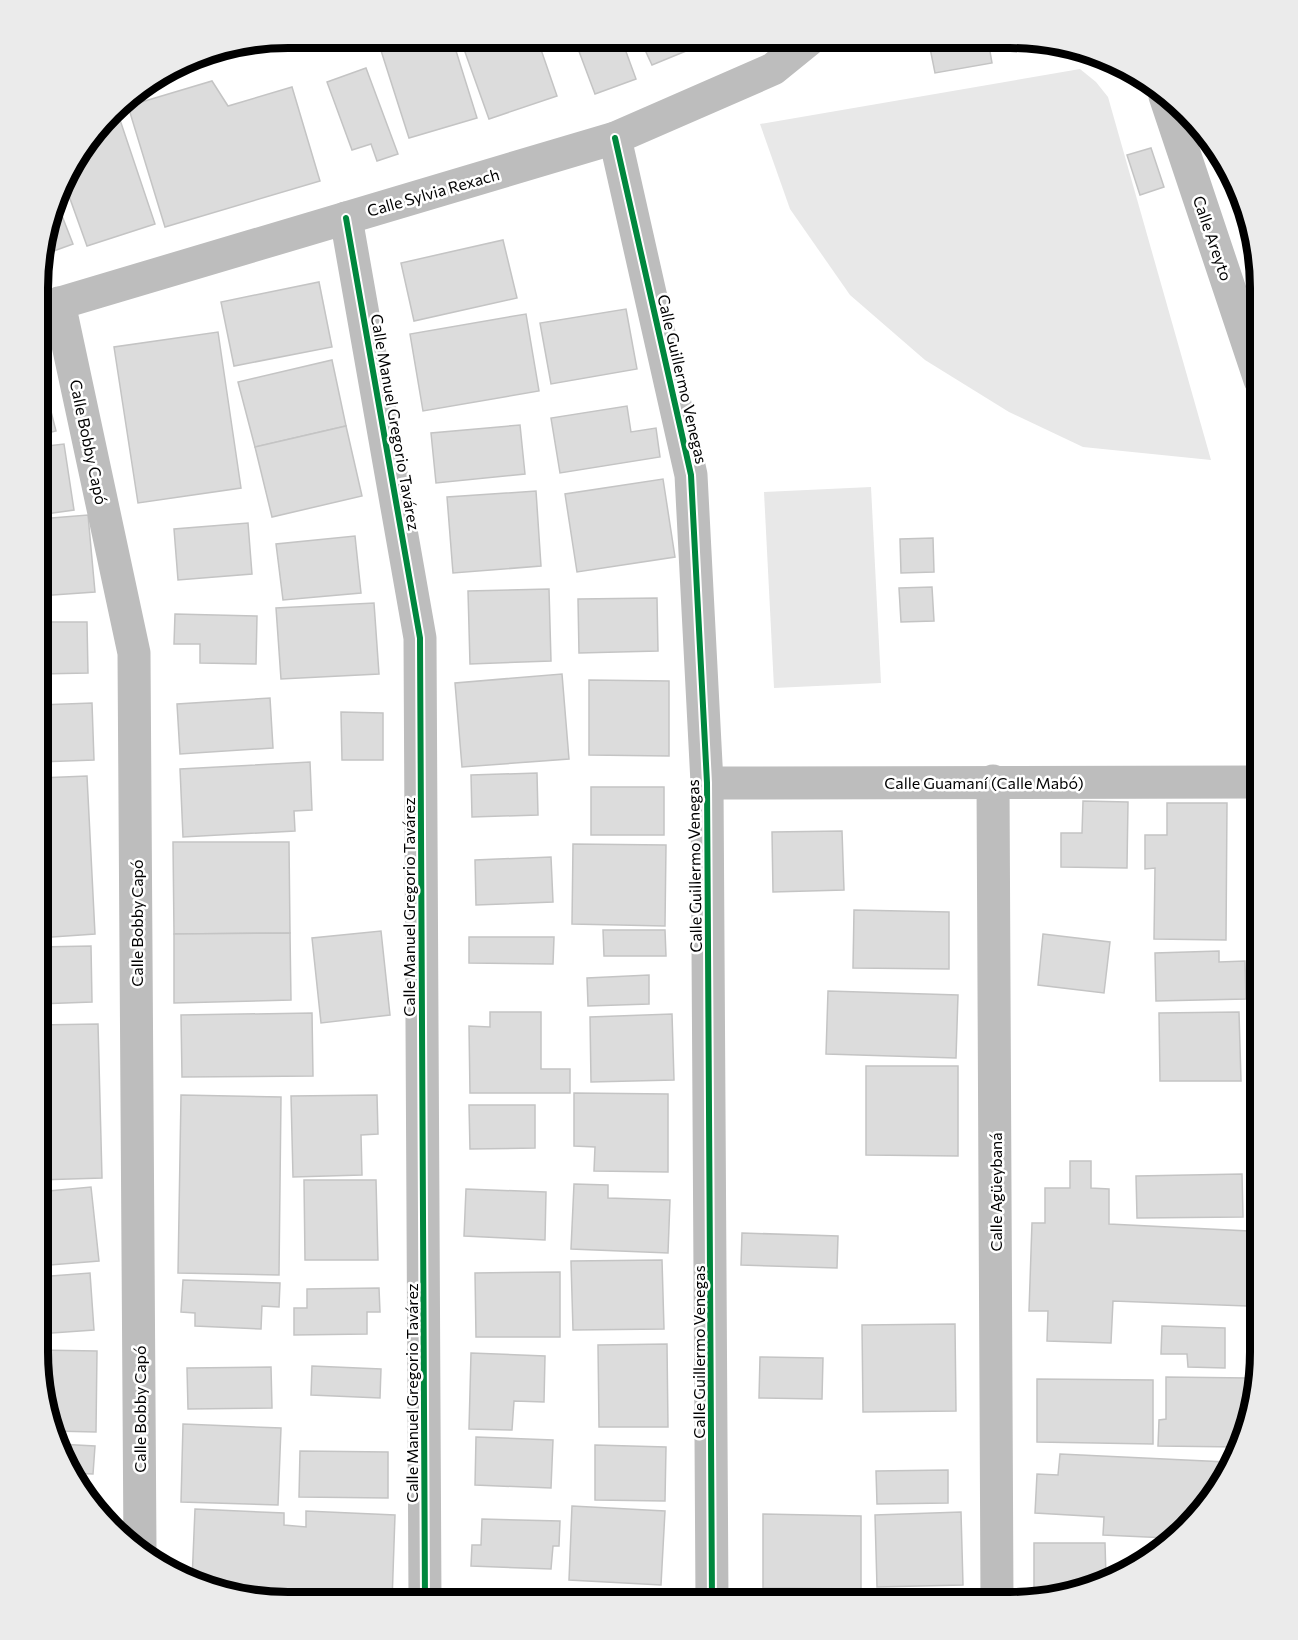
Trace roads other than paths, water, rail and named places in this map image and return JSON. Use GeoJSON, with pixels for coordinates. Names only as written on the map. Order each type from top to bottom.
{"type":"FeatureCollection","features":[{"type":"Feature","properties":{"kind":"street","name":"Calle Sylvia Rexach"},"geometry":{"type":"LineString","coordinates":[[49,306],[615,138],[773,69],[799,48]]}},
{"type":"Feature","properties":{"kind":"street","name":"Calle Areyto"},"geometry":{"type":"LineString","coordinates":[[1169,109],[1250,350]]}},
{"type":"Feature","properties":{"kind":"street","name":"Calle Guillermo Venegas"},"geometry":{"type":"LineString","coordinates":[[615,138],[691,475],[707,783],[712,1592]]}},
{"type":"Feature","properties":{"kind":"street","name":"Calle Manuel Gregorio Tavárez"},"geometry":{"type":"LineString","coordinates":[[346,218],[420,638],[425,1592]]}},
{"type":"Feature","properties":{"kind":"street","name":"Calle Bobby Capó"},"geometry":{"type":"LineString","coordinates":[[49,306],[134,653],[140,1540]]}},
{"type":"Feature","properties":{"kind":"street","name":"Calle Agüeybaná"},"geometry":{"type":"LineString","coordinates":[[993,782],[997,1592]]}},
{"type":"Feature","properties":{"kind":"street","name":"Calle Guamaní (Calle Mabó)"},"geometry":{"type":"LineString","coordinates":[[707,783],[1250,782]]}}]}
